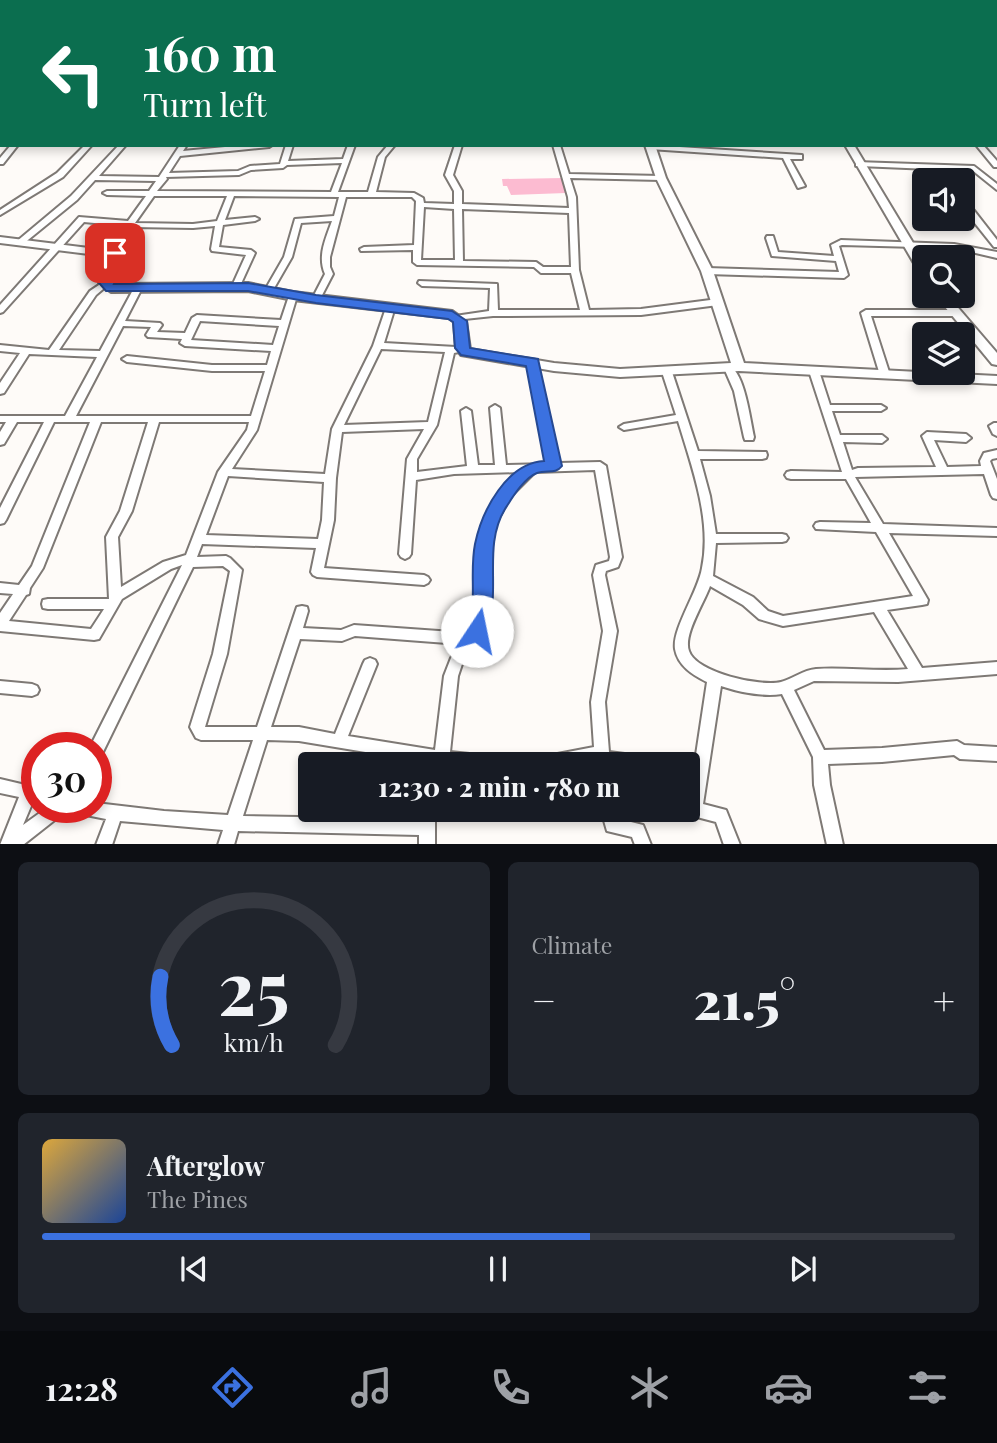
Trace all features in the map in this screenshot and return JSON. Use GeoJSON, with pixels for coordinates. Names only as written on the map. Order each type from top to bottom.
{"type":"FeatureCollection","features":[{"type":"Feature","properties":{"kind":"street"},"geometry":{"type":"LineString","coordinates":[[0,162],[13,147]]}},
{"type":"Feature","properties":{"kind":"street"},"geometry":{"type":"LineString","coordinates":[[0,213],[60,175],[87,147]]}},
{"type":"Feature","properties":{"kind":"street"},"geometry":{"type":"LineString","coordinates":[[20,242],[94,178],[121,147]]}},
{"type":"Feature","properties":{"kind":"street"},"geometry":{"type":"LineString","coordinates":[[111,253],[183,147]]}},
{"type":"Feature","properties":{"kind":"street"},"geometry":{"type":"LineString","coordinates":[[179,154],[227,147]]}},
{"type":"Feature","properties":{"kind":"street"},"geometry":{"type":"LineString","coordinates":[[285,163],[289,147]]}},
{"type":"Feature","properties":{"kind":"street"},"geometry":{"type":"LineString","coordinates":[[316,299],[329,274],[325,269],[334,218],[342,207],[338,194],[345,160],[351,147]]}},
{"type":"Feature","properties":{"kind":"street"},"geometry":{"type":"LineString","coordinates":[[371,195],[382,157],[390,147]]}},
{"type":"Feature","properties":{"kind":"street"},"geometry":{"type":"LineString","coordinates":[[458,147],[449,175],[456,186],[459,206],[459,263]]}},
{"type":"Feature","properties":{"kind":"street"},"geometry":{"type":"LineString","coordinates":[[557,147],[573,211],[575,270],[585,311]]}},
{"type":"Feature","properties":{"kind":"street"},"geometry":{"type":"LineString","coordinates":[[650,147],[660,178],[707,271],[718,302],[749,437]]}},
{"type":"Feature","properties":{"kind":"street"},"geometry":{"type":"LineString","coordinates":[[664,147],[799,157]]}},
{"type":"Feature","properties":{"kind":"street"},"geometry":{"type":"LineString","coordinates":[[850,147],[912,251]]}},
{"type":"Feature","properties":{"kind":"street"},"geometry":{"type":"LineString","coordinates":[[981,147],[997,165]]}},
{"type":"Feature","properties":{"kind":"street"},"geometry":{"type":"LineString","coordinates":[[786,156],[802,186]]}},
{"type":"Feature","properties":{"kind":"street"},"geometry":{"type":"LineString","coordinates":[[94,178],[239,173],[250,168],[283,166],[285,163],[345,160]]}},
{"type":"Feature","properties":{"kind":"street"},"geometry":{"type":"LineString","coordinates":[[859,164],[974,168]]}},
{"type":"Feature","properties":{"kind":"street"},"geometry":{"type":"LineString","coordinates":[[975,168],[997,172]]}},
{"type":"Feature","properties":{"kind":"street"},"geometry":{"type":"LineString","coordinates":[[975,169],[997,188]]}},
{"type":"Feature","properties":{"kind":"street"},"geometry":{"type":"LineString","coordinates":[[565,176],[660,178]]}},
{"type":"Feature","properties":{"kind":"street"},"geometry":{"type":"LineString","coordinates":[[107,193],[416,196],[420,198],[417,262],[536,265],[541,270],[575,270]]}},
{"type":"Feature","properties":{"kind":"street"},"geometry":{"type":"LineString","coordinates":[[231,195],[219,225],[215,249],[253,250],[236,286]]}},
{"type":"Feature","properties":{"kind":"street"},"geometry":{"type":"LineString","coordinates":[[419,205],[573,211]]}},
{"type":"Feature","properties":{"kind":"street"},"geometry":{"type":"LineString","coordinates":[[975,217],[997,245]]}},
{"type":"Feature","properties":{"kind":"street"},"geometry":{"type":"LineString","coordinates":[[268,290],[288,257],[298,221],[334,218]]}},
{"type":"Feature","properties":{"kind":"street"},"geometry":{"type":"LineString","coordinates":[[0,310],[82,219],[131,225],[219,225],[255,219]]}},
{"type":"Feature","properties":{"kind":"street"},"geometry":{"type":"LineString","coordinates":[[770,238],[775,254],[839,259]]}},
{"type":"Feature","properties":{"kind":"street"},"geometry":{"type":"LineString","coordinates":[[0,240],[111,253],[121,258],[105,284],[93,293],[52,353]]}},
{"type":"Feature","properties":{"kind":"street"},"geometry":{"type":"LineString","coordinates":[[707,271],[844,275],[835,245],[838,242],[956,246],[997,256]]}},
{"type":"Feature","properties":{"kind":"street"},"geometry":{"type":"LineString","coordinates":[[364,249],[418,247]]}},
{"type":"Feature","properties":{"kind":"street"},"geometry":{"type":"LineString","coordinates":[[422,283],[494,286],[493,313]]}},
{"type":"Feature","properties":{"kind":"street"},"geometry":{"type":"LineString","coordinates":[[105,284],[111,288],[236,286],[458,318],[493,313],[641,312],[718,302]]}},
{"type":"Feature","properties":{"kind":"street"},"geometry":{"type":"LineString","coordinates":[[68,420],[138,288]]}},
{"type":"Feature","properties":{"kind":"street"},"geometry":{"type":"LineString","coordinates":[[105,732],[190,560],[223,472],[248,439],[293,296]]}},
{"type":"Feature","properties":{"kind":"street"},"geometry":{"type":"LineString","coordinates":[[390,307],[378,346],[337,429],[330,478],[328,520],[317,572],[424,580]]}},
{"type":"Feature","properties":{"kind":"street"},"geometry":{"type":"LineString","coordinates":[[950,308],[997,361]]}},
{"type":"Feature","properties":{"kind":"street"},"geometry":{"type":"LineString","coordinates":[[885,375],[866,313],[954,313]]}},
{"type":"Feature","properties":{"kind":"street"},"geometry":{"type":"LineString","coordinates":[[276,348],[185,343],[197,318],[284,323]]}},
{"type":"Feature","properties":{"kind":"street"},"geometry":{"type":"LineString","coordinates":[[405,554],[414,454],[432,425],[456,350],[458,318]]}},
{"type":"Feature","properties":{"kind":"street"},"geometry":{"type":"LineString","coordinates":[[120,323],[157,325],[151,335],[187,336]]}},
{"type":"Feature","properties":{"kind":"street"},"geometry":{"type":"LineString","coordinates":[[378,346],[456,350],[586,371],[667,372],[734,368],[997,380]]}},
{"type":"Feature","properties":{"kind":"street"},"geometry":{"type":"LineString","coordinates":[[0,348],[25,352],[103,354]]}},
{"type":"Feature","properties":{"kind":"street"},"geometry":{"type":"LineString","coordinates":[[0,391],[25,352]]}},
{"type":"Feature","properties":{"kind":"street"},"geometry":{"type":"LineString","coordinates":[[127,359],[212,368],[270,368]]}},
{"type":"Feature","properties":{"kind":"street"},"geometry":{"type":"LineString","coordinates":[[533,363],[554,466]]}},
{"type":"Feature","properties":{"kind":"street"},"geometry":{"type":"LineString","coordinates":[[706,578],[748,601],[764,615],[783,621],[922,600],[848,474],[814,371]]}},
{"type":"Feature","properties":{"kind":"street"},"geometry":{"type":"LineString","coordinates":[[667,372],[695,455],[711,555],[706,578],[679,647],[693,669],[716,678],[765,688],[786,688],[801,677],[814,675],[918,674],[997,668]]}},
{"type":"Feature","properties":{"kind":"street"},"geometry":{"type":"LineString","coordinates":[[495,408],[501,468]]}},
{"type":"Feature","properties":{"kind":"street"},"geometry":{"type":"LineString","coordinates":[[827,408],[881,408]]}},
{"type":"Feature","properties":{"kind":"street"},"geometry":{"type":"LineString","coordinates":[[466,411],[473,470]]}},
{"type":"Feature","properties":{"kind":"street"},"geometry":{"type":"LineString","coordinates":[[115,601],[112,537],[126,511],[155,418]]}},
{"type":"Feature","properties":{"kind":"street"},"geometry":{"type":"LineString","coordinates":[[624,427],[681,418]]}},
{"type":"Feature","properties":{"kind":"street"},"geometry":{"type":"LineString","coordinates":[[0,419],[255,419]]}},
{"type":"Feature","properties":{"kind":"street"},"geometry":{"type":"LineString","coordinates":[[0,441],[13,420]]}},
{"type":"Feature","properties":{"kind":"street"},"geometry":{"type":"LineString","coordinates":[[0,520],[50,420]]}},
{"type":"Feature","properties":{"kind":"street"},"geometry":{"type":"LineString","coordinates":[[96,421],[52,534],[25,590],[0,625],[94,635],[115,601],[167,565],[190,560],[226,561],[236,570],[219,654],[197,730],[299,734],[340,739],[399,752]]}},
{"type":"Feature","properties":{"kind":"street"},"geometry":{"type":"LineString","coordinates":[[337,429],[432,425]]}},
{"type":"Feature","properties":{"kind":"street"},"geometry":{"type":"LineString","coordinates":[[943,471],[927,436],[966,438]]}},
{"type":"Feature","properties":{"kind":"street"},"geometry":{"type":"LineString","coordinates":[[836,438],[882,439]]}},
{"type":"Feature","properties":{"kind":"street"},"geometry":{"type":"LineString","coordinates":[[997,454],[986,457],[997,495]]}},
{"type":"Feature","properties":{"kind":"street"},"geometry":{"type":"LineString","coordinates":[[695,455],[762,455]]}},
{"type":"Feature","properties":{"kind":"street"},"geometry":{"type":"LineString","coordinates":[[411,477],[501,468],[600,466],[616,557],[614,564],[600,568],[599,575],[610,642],[598,702],[602,752]]}},
{"type":"Feature","properties":{"kind":"street"},"geometry":{"type":"LineString","coordinates":[[433,752],[451,676],[484,612],[484,545],[488,527],[506,494],[533,467]]}},
{"type":"Feature","properties":{"kind":"street"},"geometry":{"type":"LineString","coordinates":[[791,475],[988,470]]}},
{"type":"Feature","properties":{"kind":"street"},"geometry":{"type":"LineString","coordinates":[[223,472],[330,478]]}},
{"type":"Feature","properties":{"kind":"street"},"geometry":{"type":"LineString","coordinates":[[820,526],[997,532]]}},
{"type":"Feature","properties":{"kind":"street"},"geometry":{"type":"LineString","coordinates":[[709,539],[782,538]]}},
{"type":"Feature","properties":{"kind":"street"},"geometry":{"type":"LineString","coordinates":[[199,539],[323,544]]}},
{"type":"Feature","properties":{"kind":"street"},"geometry":{"type":"LineString","coordinates":[[0,588],[25,590]]}},
{"type":"Feature","properties":{"kind":"street"},"geometry":{"type":"LineString","coordinates":[[48,604],[115,601]]}},
{"type":"Feature","properties":{"kind":"street"},"geometry":{"type":"LineString","coordinates":[[878,607],[918,674]]}},
{"type":"Feature","properties":{"kind":"street"},"geometry":{"type":"LineString","coordinates":[[226,844],[302,611]]}},
{"type":"Feature","properties":{"kind":"street"},"geometry":{"type":"LineString","coordinates":[[296,633],[342,636],[354,630],[470,639]]}},
{"type":"Feature","properties":{"kind":"street"},"geometry":{"type":"LineString","coordinates":[[340,739],[370,664]]}},
{"type":"Feature","properties":{"kind":"street"},"geometry":{"type":"LineString","coordinates":[[698,752],[716,678]]}},
{"type":"Feature","properties":{"kind":"street"},"geometry":{"type":"LineString","coordinates":[[0,687],[32,690]]}},
{"type":"Feature","properties":{"kind":"street"},"geometry":{"type":"LineString","coordinates":[[786,688],[820,757],[822,785],[835,844]]}},
{"type":"Feature","properties":{"kind":"street"},"geometry":{"type":"LineString","coordinates":[[820,757],[957,748],[960,752],[997,754]]}},
{"type":"Feature","properties":{"kind":"street"},"geometry":{"type":"LineString","coordinates":[[0,786],[29,792],[8,844]]}},
{"type":"Feature","properties":{"kind":"street"},"geometry":{"type":"LineString","coordinates":[[700,810],[721,815],[732,844]]}},
{"type":"Feature","properties":{"kind":"street"},"geometry":{"type":"LineString","coordinates":[[112,813],[232,824],[428,827]]}},
{"type":"Feature","properties":{"kind":"street"},"geometry":{"type":"LineString","coordinates":[[104,844],[116,814]]}},
{"type":"Feature","properties":{"kind":"street"},"geometry":{"type":"LineString","coordinates":[[427,844],[428,822]]}},
{"type":"Feature","properties":{"kind":"street"},"geometry":{"type":"LineString","coordinates":[[612,822],[613,826],[637,830],[643,844]]}},
{"type":"Feature","properties":{"kind":"street"},"geometry":{"type":"LineString","coordinates":[[9,844],[38,823]]}},
{"type":"Feature","properties":{"kind":"shaded area"},"geometry":{"type":"Polygon","coordinates":[[[563,178],[566,193],[511,195],[507,186],[503,186],[502,179],[563,178]]]}},
{"type":"Feature","properties":{"kind":"route"},"geometry":{"type":"LineString","coordinates":[[115,253],[120,255],[120,262],[105,283],[111,288],[248,287],[293,296],[452,315],[460,321],[464,351],[533,363],[554,466],[533,467],[516,480],[495,511],[484,545],[484,612],[477,631]]}}]}
